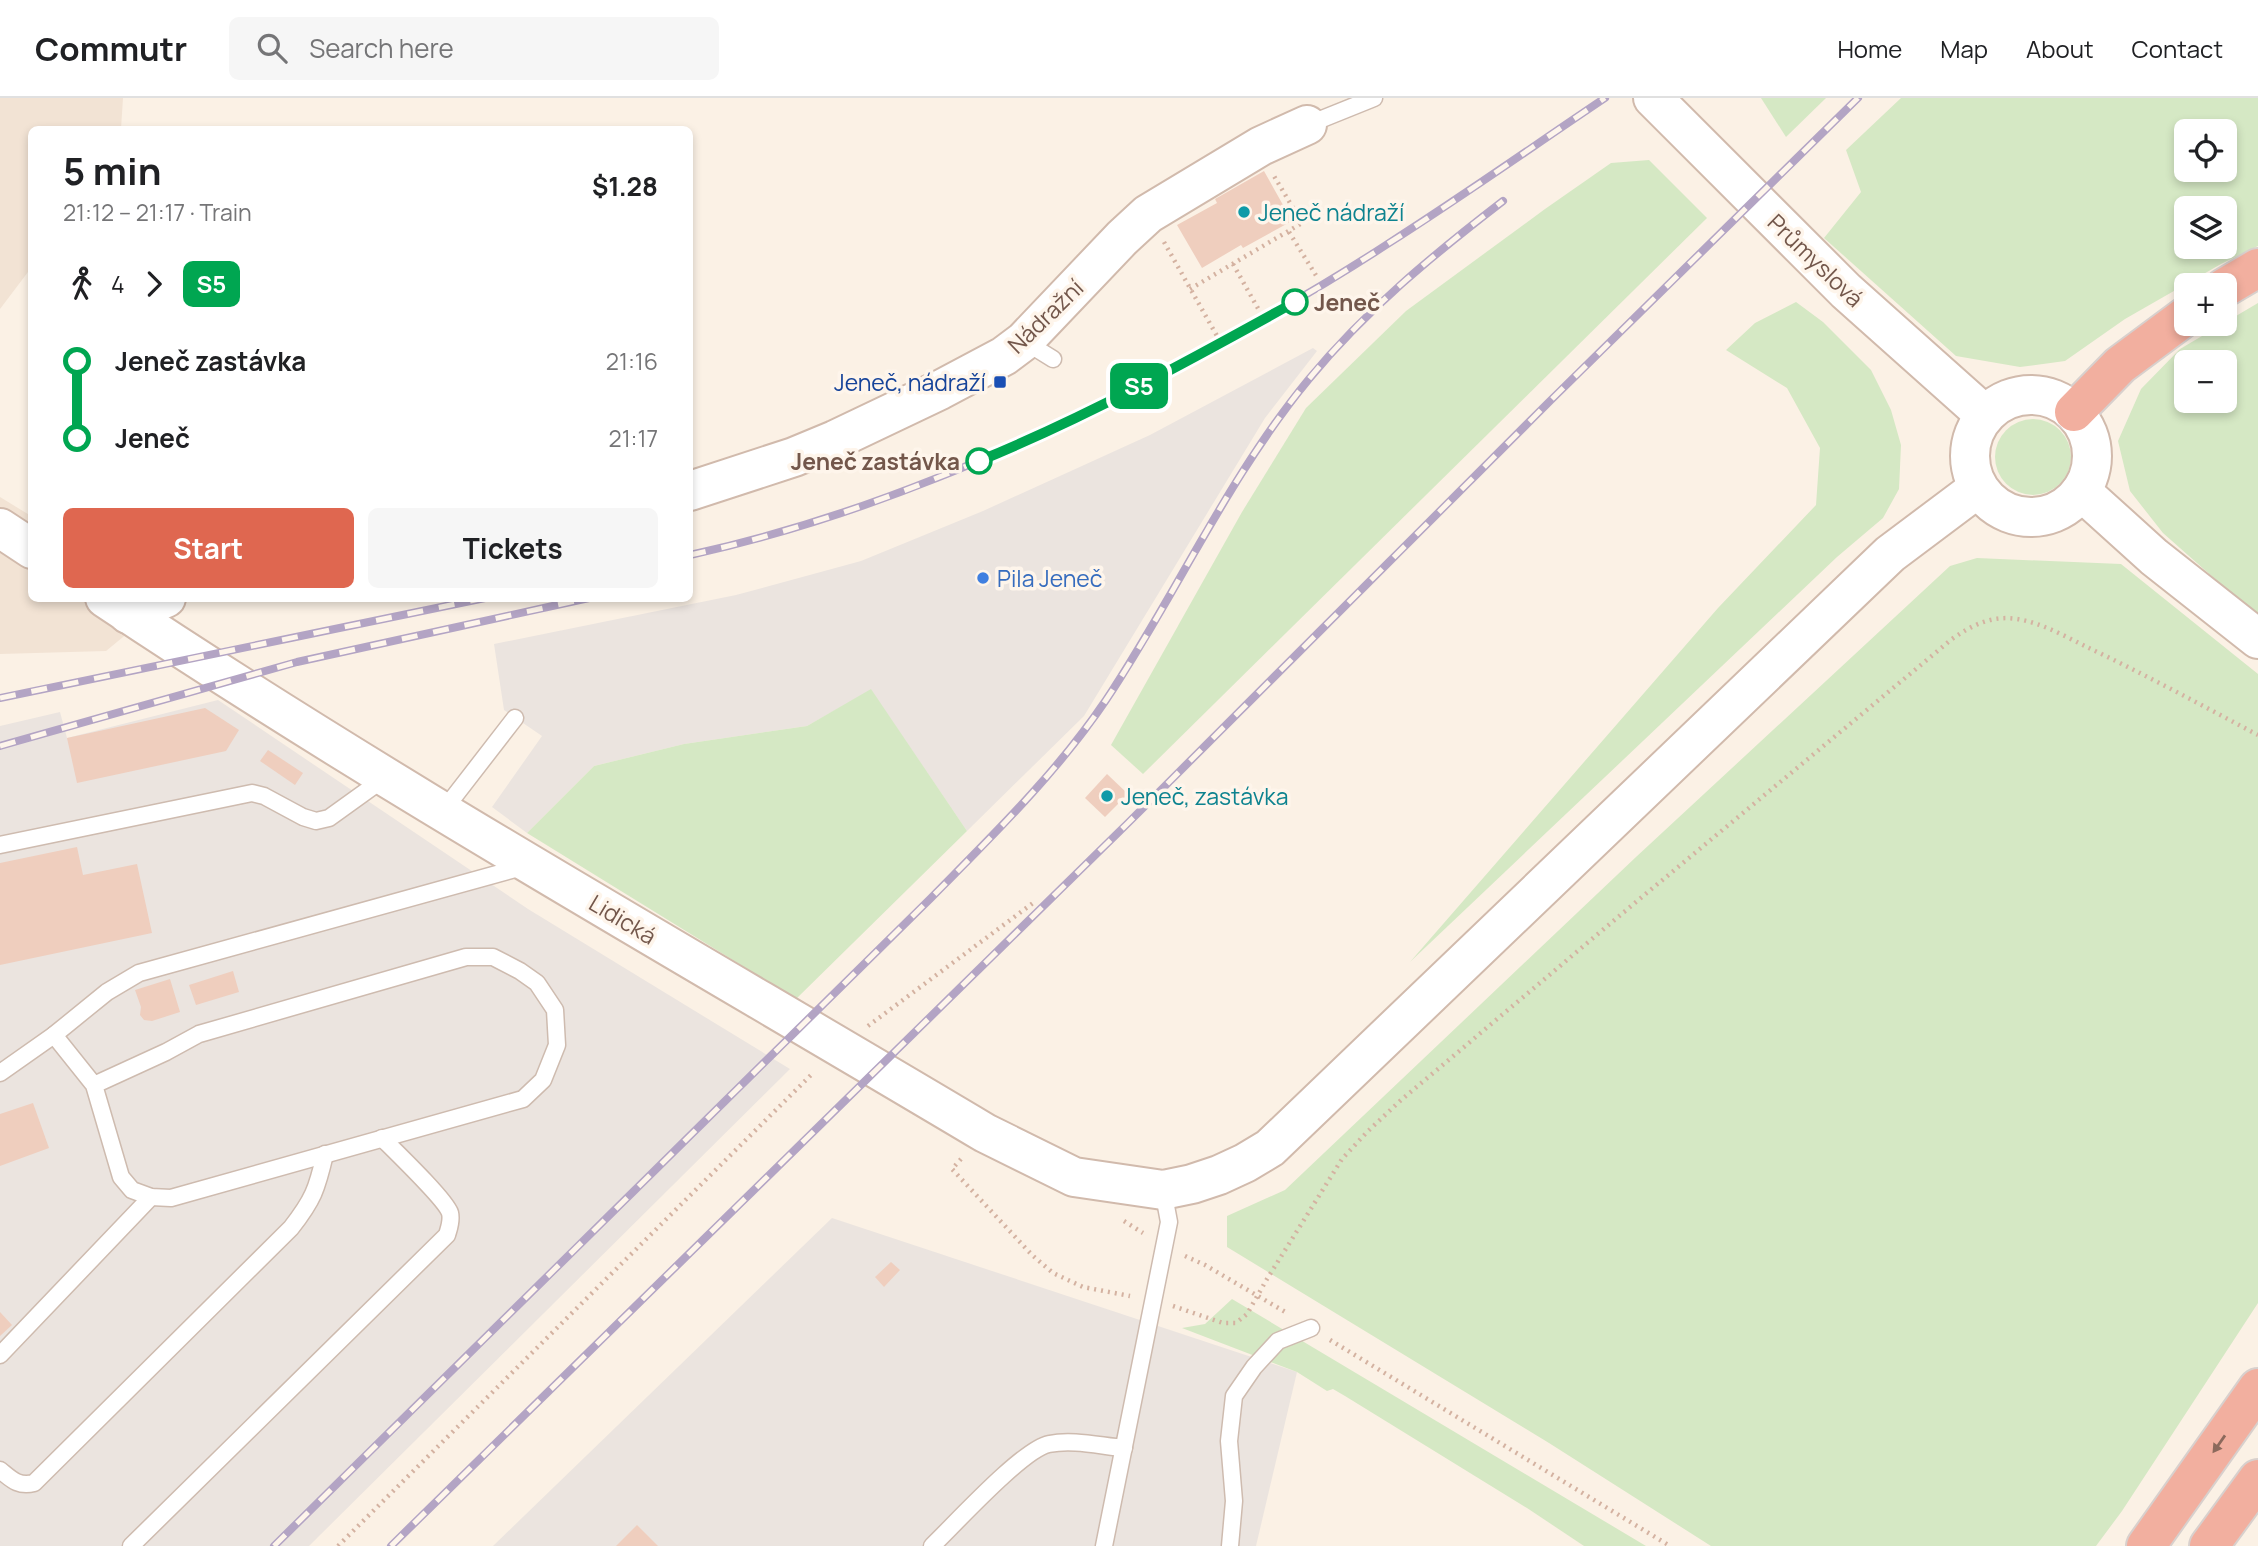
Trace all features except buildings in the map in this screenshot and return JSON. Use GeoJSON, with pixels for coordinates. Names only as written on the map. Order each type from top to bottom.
{"type":"FeatureCollection","features":[{"type":"Feature","properties":{"kind":"highway"},"geometry":{"type":"LineString","coordinates":[[2237,280],[2258,268]]}},
{"type":"Feature","properties":{"kind":"highway"},"geometry":{"type":"LineString","coordinates":[[2074,412],[2120,365],[2174,325]]}},
{"type":"Feature","properties":{"kind":"highway"},"geometry":{"type":"LineString","coordinates":[[2146,1546],[2258,1388]]}},
{"type":"Feature","properties":{"kind":"highway"},"geometry":{"type":"LineString","coordinates":[[2209,1546],[2258,1479]]}},
{"type":"Feature","properties":{"kind":"street","name":"Průmyslová"},"geometry":{"type":"LineString","coordinates":[[1653,98],[1846,291],[1984,415]]}},
{"type":"Feature","properties":{"kind":"street","name":"Nádražní"},"geometry":{"type":"LineString","coordinates":[[693,490],[794,457],[835,440],[1004,356],[1039,350],[1122,238],[1148,214],[1258,148],[1307,125]]}},
{"type":"Feature","properties":{"kind":"street"},"geometry":{"type":"LineString","coordinates":[[2022,394],[2050,397],[2074,412],[2085,425],[2092,450],[2090,476],[2070,504],[2055,513],[2021,517],[2004,512],[1990,502],[1978,488],[1969,458],[1976,428],[1984,415],[1995,405],[2022,394]]}},
{"type":"Feature","properties":{"kind":"street"},"geometry":{"type":"LineString","coordinates":[[1164,1190],[1219,1175],[1270,1148],[1890,554],[1978,488]]}},
{"type":"Feature","properties":{"kind":"street"},"geometry":{"type":"LineString","coordinates":[[2081,491],[2154,557],[2258,639]]}},
{"type":"Feature","properties":{"kind":"street"},"geometry":{"type":"LineString","coordinates":[[0,528],[28,546]]}},
{"type":"Feature","properties":{"kind":"street"},"geometry":{"type":"LineString","coordinates":[[117,606],[142,602]]}},
{"type":"Feature","properties":{"kind":"street","name":"Lidická"},"geometry":{"type":"LineString","coordinates":[[117,606],[229,680],[386,777],[985,1133],[1074,1177],[1164,1190]]}},
{"type":"Feature","properties":{"kind":"lane","name":"Nádražní"},"geometry":{"type":"LineString","coordinates":[[1307,125],[1374,98]]}},
{"type":"Feature","properties":{"kind":"lane"},"geometry":{"type":"LineString","coordinates":[[443,811],[515,718]]}},
{"type":"Feature","properties":{"kind":"lane"},"geometry":{"type":"LineString","coordinates":[[0,845],[252,793],[316,821],[329,818],[386,777]]}},
{"type":"Feature","properties":{"kind":"lane"},"geometry":{"type":"LineString","coordinates":[[0,1073],[54,1035],[107,992],[139,973],[532,865]]}},
{"type":"Feature","properties":{"kind":"lane"},"geometry":{"type":"LineString","coordinates":[[54,1035],[94,1085],[121,1177],[132,1189],[151,1197],[170,1198],[523,1098],[543,1080],[557,1045],[555,1010],[537,983],[520,971],[493,957],[466,957],[199,1034],[94,1085]]}},
{"type":"Feature","properties":{"kind":"lane"},"geometry":{"type":"LineString","coordinates":[[131,1546],[447,1235],[450,1212],[382,1138]]}},
{"type":"Feature","properties":{"kind":"lane"},"geometry":{"type":"LineString","coordinates":[[0,1469],[17,1483],[34,1483],[291,1228],[307,1209],[317,1189],[325,1154]]}},
{"type":"Feature","properties":{"kind":"lane"},"geometry":{"type":"LineString","coordinates":[[1104,1546],[1169,1222],[1164,1190]]}},
{"type":"Feature","properties":{"kind":"lane"},"geometry":{"type":"LineString","coordinates":[[0,1356],[151,1197]]}},
{"type":"Feature","properties":{"kind":"lane"},"geometry":{"type":"LineString","coordinates":[[1230,1546],[1234,1502],[1229,1441],[1234,1396],[1254,1367],[1278,1342],[1311,1328]]}},
{"type":"Feature","properties":{"kind":"lane"},"geometry":{"type":"LineString","coordinates":[[932,1546],[1027,1454],[1048,1444],[1070,1442],[1124,1448]]}},
{"type":"Feature","properties":{"kind":"path"},"geometry":{"type":"LineString","coordinates":[[1190,289],[1302,223],[1258,148]]}},
{"type":"Feature","properties":{"kind":"path"},"geometry":{"type":"LineString","coordinates":[[1148,214],[1217,336]]}},
{"type":"Feature","properties":{"kind":"path"},"geometry":{"type":"LineString","coordinates":[[1289,232],[1317,277]]}},
{"type":"Feature","properties":{"kind":"path"},"geometry":{"type":"LineString","coordinates":[[1233,264],[1259,312]]}},
{"type":"Feature","properties":{"kind":"path"},"geometry":{"type":"LineString","coordinates":[[985,1133],[952,1169],[1032,1255],[1053,1273],[1083,1287],[1155,1300],[1223,1322],[1236,1323],[1248,1314],[1342,1159],[1367,1132],[1613,920],[1971,626],[1995,619],[2017,619],[2047,628],[2258,735]]}},
{"type":"Feature","properties":{"kind":"path"},"geometry":{"type":"LineString","coordinates":[[338,1546],[839,1047],[1033,903]]}},
{"type":"Feature","properties":{"kind":"path"},"geometry":{"type":"LineString","coordinates":[[1258,1296],[1670,1546]]}},
{"type":"Feature","properties":{"kind":"shaded area"},"geometry":{"type":"Polygon","coordinates":[[[0,98],[123,98],[121,126],[28,126],[28,272],[0,309],[0,98]]]}},
{"type":"Feature","properties":{"kind":"shaded area","name":"Pila Jeneč"},"geometry":{"type":"Polygon","coordinates":[[[1313,348],[1317,351],[1265,418],[1084,716],[967,831],[871,690],[807,726],[684,744],[594,766],[527,833],[492,807],[542,736],[504,710],[494,644],[736,595],[861,561],[983,511],[1150,435],[1313,348]]]}},
{"type":"Feature","properties":{"kind":"shaded area"},"geometry":{"type":"Polygon","coordinates":[[[0,497],[28,514],[28,602],[165,602],[106,651],[0,654],[0,497]]]}},
{"type":"Feature","properties":{"kind":"shaded area"},"geometry":{"type":"Polygon","coordinates":[[[218,700],[528,909],[790,1069],[309,1546],[0,1546],[0,726],[60,712],[67,738],[218,700]]]}},
{"type":"Feature","properties":{"kind":"shaded area"},"geometry":{"type":"Polygon","coordinates":[[[832,1218],[1297,1372],[1256,1546],[493,1546],[832,1218]]]}},
{"type":"Feature","properties":{"kind":"green space"},"geometry":{"type":"Polygon","coordinates":[[[1761,98],[1826,98],[1786,137],[1761,98]]]}},
{"type":"Feature","properties":{"kind":"green space"},"geometry":{"type":"Polygon","coordinates":[[[1901,98],[2258,98],[2258,246],[2237,256],[2237,196],[2174,196],[2174,259],[2231,259],[2205,273],[2174,273],[2174,291],[2125,319],[2065,361],[2020,367],[1956,356],[1824,238],[1861,192],[1846,150],[1901,98]]]}},
{"type":"Feature","properties":{"kind":"green space"},"geometry":{"type":"Polygon","coordinates":[[[1649,160],[1707,218],[1143,774],[1111,745],[1242,512],[1306,408],[1406,311],[1545,209],[1611,163],[1649,160]]]}},
{"type":"Feature","properties":{"kind":"green space"},"geometry":{"type":"Polygon","coordinates":[[[1796,302],[1823,322],[1871,370],[1891,410],[1901,445],[1899,489],[1883,518],[1837,557],[1410,962],[1718,608],[1816,505],[1820,448],[1787,388],[1726,350],[1755,323],[1796,302]]]}},
{"type":"Feature","properties":{"kind":"green space"},"geometry":{"type":"Polygon","coordinates":[[[2258,303],[2258,617],[2163,533],[2130,491],[2118,441],[2141,389],[2174,355],[2174,413],[2237,413],[2237,350],[2179,350],[2202,336],[2237,336],[2237,315],[2258,303]]]}},
{"type":"Feature","properties":{"kind":"green space"},"geometry":{"type":"Polygon","coordinates":[[[2033,419],[2048,422],[2060,430],[2068,442],[2071,457],[2068,472],[2060,484],[2048,492],[2033,495],[2018,492],[2006,484],[1998,472],[1995,457],[1998,442],[2006,430],[2018,422],[2033,419]]]}},
{"type":"Feature","properties":{"kind":"green space"},"geometry":{"type":"Polygon","coordinates":[[[1977,558],[2121,564],[2258,674],[2258,1303],[2122,1511],[2096,1546],[1711,1546],[1549,1443],[1227,1247],[1227,1216],[1285,1190],[1636,857],[1950,566],[1977,558]]]}},
{"type":"Feature","properties":{"kind":"green space"},"geometry":{"type":"Polygon","coordinates":[[[871,689],[967,831],[796,999],[527,833],[594,766],[684,744],[807,726],[871,689]]]}},
{"type":"Feature","properties":{"kind":"green space"},"geometry":{"type":"Polygon","coordinates":[[[1232,1299],[1646,1546],[1584,1546],[1333,1389],[1327,1391],[1297,1372],[1182,1328],[1205,1324],[1232,1299]]]}},
{"type":"Feature","properties":{"kind":"railway"},"geometry":{"type":"LineString","coordinates":[[693,554],[815,522],[936,478],[1055,427],[1171,369],[1334,278],[1605,98]]}},
{"type":"Feature","properties":{"kind":"railway"},"geometry":{"type":"LineString","coordinates":[[391,1546],[1128,823],[1858,98]]}},
{"type":"Feature","properties":{"kind":"railway"},"geometry":{"type":"LineString","coordinates":[[274,1546],[931,898],[1023,803],[1087,727],[1106,700],[1253,456],[1309,379],[1401,284],[1503,201]]}},
{"type":"Feature","properties":{"kind":"railway"},"geometry":{"type":"LineString","coordinates":[[0,698],[466,602]]}},
{"type":"Feature","properties":{"kind":"railway"},"geometry":{"type":"LineString","coordinates":[[0,746],[297,662],[571,602]]}},
{"type":"Feature","properties":{"kind":"train","name":"S5"},"geometry":{"type":"LineString","coordinates":[[979,461],[1128,392],[1295,302]]}},
{"type":"Feature","properties":{"kind":"place","name":"Jeneč nádraží"},"geometry":{"type":"Point","coordinates":[1244,212]}},
{"type":"Feature","properties":{"kind":"place","name":"Jeneč"},"geometry":{"type":"Point","coordinates":[1295,302]}},
{"type":"Feature","properties":{"kind":"place","name":"Jeneč, nádraží"},"geometry":{"type":"Point","coordinates":[1000,382]}},
{"type":"Feature","properties":{"kind":"place","name":"Jeneč zastávka"},"geometry":{"type":"Point","coordinates":[979,461]}},
{"type":"Feature","properties":{"kind":"place","name":"Pila Jeneč"},"geometry":{"type":"Point","coordinates":[983,578]}},
{"type":"Feature","properties":{"kind":"place","name":"Jeneč, zastávka"},"geometry":{"type":"Point","coordinates":[1107,796]}}]}
